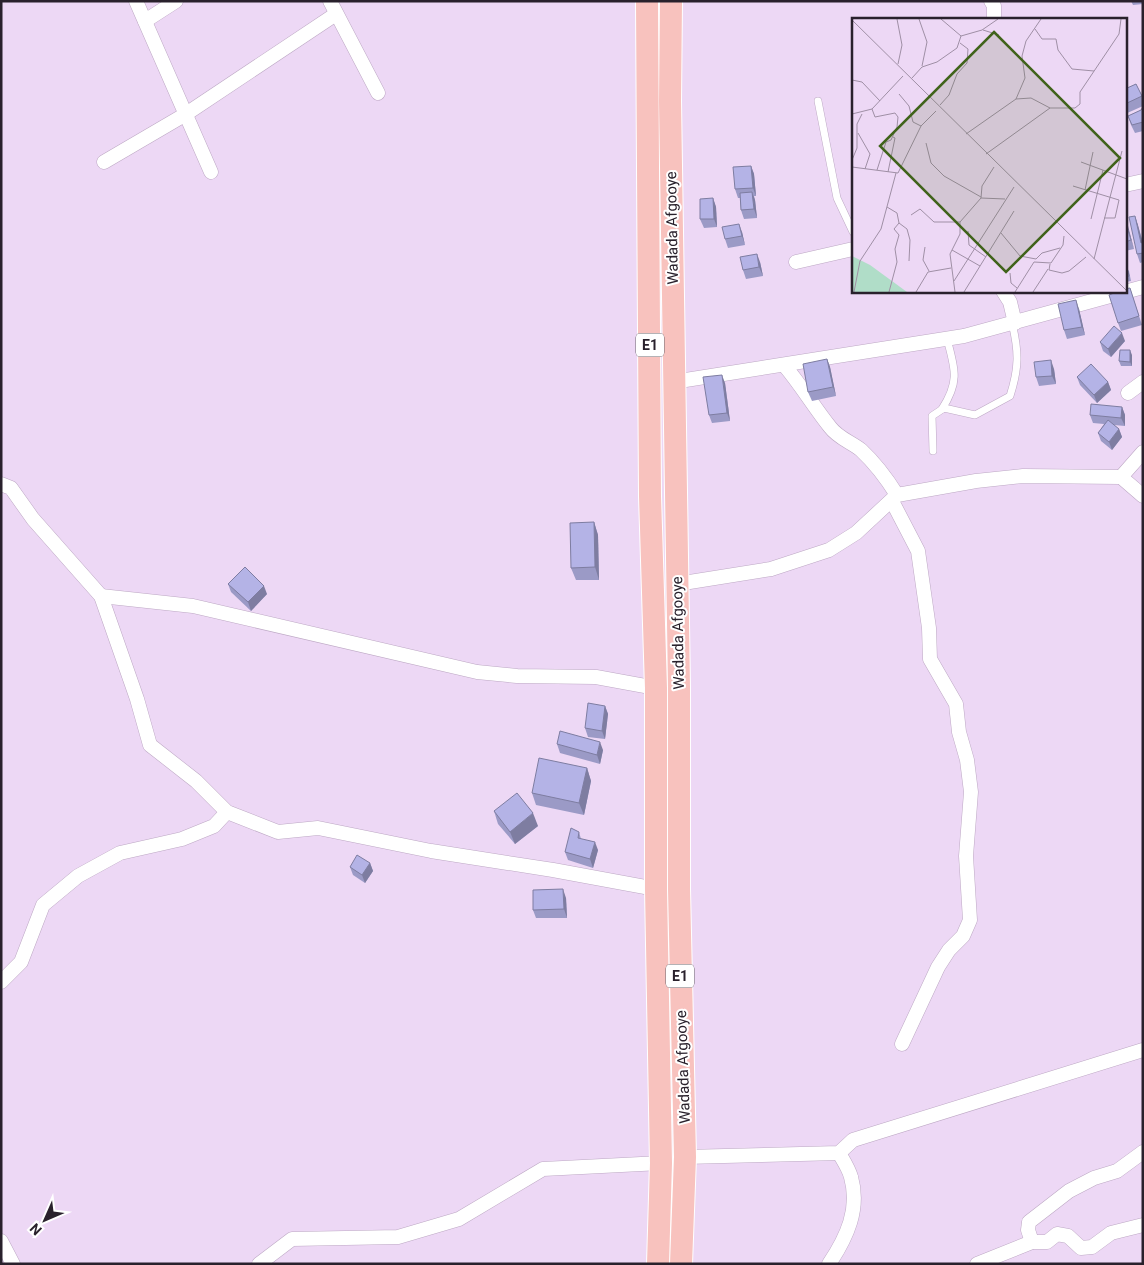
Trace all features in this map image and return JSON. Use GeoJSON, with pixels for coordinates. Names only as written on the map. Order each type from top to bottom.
{"type":"FeatureCollection","features":[{"type":"Feature","properties":{"kind":"highway","name":"Wadada Afgooye"},"geometry":{"type":"LineString","coordinates":[[647,1],[650,496],[656,688],[656,889],[661,1163],[658,1264]]}},
{"type":"Feature","properties":{"kind":"highway","name":"Wadada Afgooye"},"geometry":{"type":"LineString","coordinates":[[671,1],[679,889],[685,1157],[681,1264]]}},
{"type":"Feature","properties":{"kind":"street"},"geometry":{"type":"LineString","coordinates":[[136,1],[211,172]]}},
{"type":"Feature","properties":{"kind":"street"},"geometry":{"type":"LineString","coordinates":[[145,22],[176,1]]}},
{"type":"Feature","properties":{"kind":"street"},"geometry":{"type":"LineString","coordinates":[[992,1],[994,18]]}},
{"type":"Feature","properties":{"kind":"street"},"geometry":{"type":"LineString","coordinates":[[104,162],[186,114],[333,8],[378,93]]}},
{"type":"Feature","properties":{"kind":"street"},"geometry":{"type":"LineString","coordinates":[[1126,186],[1143,181]]}},
{"type":"Feature","properties":{"kind":"street"},"geometry":{"type":"LineString","coordinates":[[796,262],[852,249]]}},
{"type":"Feature","properties":{"kind":"street"},"geometry":{"type":"LineString","coordinates":[[1126,292],[1143,287]]}},
{"type":"Feature","properties":{"kind":"street"},"geometry":{"type":"LineString","coordinates":[[1004,292],[1010,302],[1014,323]]}},
{"type":"Feature","properties":{"kind":"street"},"geometry":{"type":"LineString","coordinates":[[673,382],[948,339],[1125,292]]}},
{"type":"Feature","properties":{"kind":"street"},"geometry":{"type":"LineString","coordinates":[[784,365],[798,381],[807,398],[819,409],[830,428],[842,439],[860,449],[888,481],[918,551],[929,628],[930,659],[956,704],[959,732],[967,760],[971,792],[966,856],[970,920],[963,936],[949,950],[938,967],[902,1044]]}},
{"type":"Feature","properties":{"kind":"street"},"geometry":{"type":"LineString","coordinates":[[1128,393],[1143,382]]}},
{"type":"Feature","properties":{"kind":"street"},"geometry":{"type":"LineString","coordinates":[[1121,477],[1143,452]]}},
{"type":"Feature","properties":{"kind":"street"},"geometry":{"type":"LineString","coordinates":[[677,584],[771,568],[829,550],[856,533],[894,498],[976,481],[1024,476],[1121,477],[1143,496]]}},
{"type":"Feature","properties":{"kind":"street"},"geometry":{"type":"LineString","coordinates":[[1,484],[11,488],[33,519],[101,596],[137,699],[150,744],[196,781],[227,812],[278,832],[318,828],[431,852],[554,870],[656,889]]}},
{"type":"Feature","properties":{"kind":"street"},"geometry":{"type":"LineString","coordinates":[[101,596],[193,606],[477,672],[517,676],[596,677],[656,688]]}},
{"type":"Feature","properties":{"kind":"street"},"geometry":{"type":"LineString","coordinates":[[1,982],[21,962],[43,905],[78,876],[120,853],[182,839],[214,826],[227,812]]}},
{"type":"Feature","properties":{"kind":"street"},"geometry":{"type":"LineString","coordinates":[[685,1157],[839,1153],[853,1140],[1143,1050]]}},
{"type":"Feature","properties":{"kind":"street"},"geometry":{"type":"LineString","coordinates":[[1032,1242],[1028,1230],[1029,1222],[1069,1191],[1094,1178],[1117,1171],[1143,1152]]}},
{"type":"Feature","properties":{"kind":"street"},"geometry":{"type":"LineString","coordinates":[[829,1264],[839,1249],[854,1216],[851,1177],[839,1153]]}},
{"type":"Feature","properties":{"kind":"street"},"geometry":{"type":"LineString","coordinates":[[259,1264],[292,1239],[398,1237],[459,1219],[543,1169],[661,1163]]}},
{"type":"Feature","properties":{"kind":"street"},"geometry":{"type":"LineString","coordinates":[[977,1264],[1032,1242],[1046,1242],[1057,1234],[1068,1236],[1081,1248],[1092,1247],[1111,1233],[1143,1225]]}},
{"type":"Feature","properties":{"kind":"street"},"geometry":{"type":"LineString","coordinates":[[1,1241],[14,1264]]}},
{"type":"Feature","properties":{"kind":"lane"},"geometry":{"type":"LineString","coordinates":[[818,102],[837,198],[852,230]]}},
{"type":"Feature","properties":{"kind":"lane"},"geometry":{"type":"LineString","coordinates":[[942,409],[975,415],[1010,396],[1016,378],[1019,350],[1014,323]]}},
{"type":"Feature","properties":{"kind":"lane"},"geometry":{"type":"LineString","coordinates":[[933,451],[932,416],[942,409],[952,393],[956,374],[948,339]]}},
{"type":"Feature","properties":{"kind":"building"},"geometry":{"type":"Polygon","coordinates":[[[1136,84],[1142,96],[1126,104],[1126,89],[1136,84]]]}},
{"type":"Feature","properties":{"kind":"building"},"geometry":{"type":"Polygon","coordinates":[[[1143,107],[1143,122],[1132,125],[1128,116],[1141,110],[1143,107]]]}},
{"type":"Feature","properties":{"kind":"building"},"geometry":{"type":"Polygon","coordinates":[[[751,166],[753,188],[735,189],[733,167],[751,166]]]}},
{"type":"Feature","properties":{"kind":"building"},"geometry":{"type":"Polygon","coordinates":[[[752,192],[754,209],[741,210],[740,193],[752,192]]]}},
{"type":"Feature","properties":{"kind":"building"},"geometry":{"type":"Polygon","coordinates":[[[713,198],[714,219],[700,219],[700,199],[713,198]]]}},
{"type":"Feature","properties":{"kind":"building"},"geometry":{"type":"Polygon","coordinates":[[[1135,216],[1141,243],[1143,242],[1143,253],[1137,254],[1129,217],[1135,216]]]}},
{"type":"Feature","properties":{"kind":"building"},"geometry":{"type":"Polygon","coordinates":[[[1126,223],[1131,240],[1126,242],[1126,223]]]}},
{"type":"Feature","properties":{"kind":"building"},"geometry":{"type":"Polygon","coordinates":[[[739,224],[742,236],[725,239],[722,227],[739,224]]]}},
{"type":"Feature","properties":{"kind":"building"},"geometry":{"type":"Polygon","coordinates":[[[757,254],[759,267],[743,270],[740,257],[757,254]]]}},
{"type":"Feature","properties":{"kind":"building"},"geometry":{"type":"Polygon","coordinates":[[[1126,268],[1129,276],[1126,277],[1126,268]]]}},
{"type":"Feature","properties":{"kind":"building"},"geometry":{"type":"Polygon","coordinates":[[[1130,288],[1139,316],[1118,323],[1109,295],[1116,292],[1126,292],[1126,289],[1130,288]]]}},
{"type":"Feature","properties":{"kind":"building"},"geometry":{"type":"Polygon","coordinates":[[[1076,300],[1082,327],[1064,330],[1058,304],[1076,300]]]}},
{"type":"Feature","properties":{"kind":"building"},"geometry":{"type":"Polygon","coordinates":[[[1114,326],[1122,333],[1108,349],[1100,342],[1114,326]]]}},
{"type":"Feature","properties":{"kind":"building"},"geometry":{"type":"Polygon","coordinates":[[[1120,350],[1130,350],[1130,362],[1119,361],[1120,350]]]}},
{"type":"Feature","properties":{"kind":"building"},"geometry":{"type":"Polygon","coordinates":[[[827,359],[833,387],[808,392],[803,364],[827,359]]]}},
{"type":"Feature","properties":{"kind":"building"},"geometry":{"type":"Polygon","coordinates":[[[1051,360],[1052,376],[1036,377],[1034,362],[1051,360]]]}},
{"type":"Feature","properties":{"kind":"building"},"geometry":{"type":"Polygon","coordinates":[[[1091,364],[1108,382],[1094,395],[1077,377],[1091,364]]]}},
{"type":"Feature","properties":{"kind":"building"},"geometry":{"type":"Polygon","coordinates":[[[722,375],[727,413],[709,415],[703,377],[722,375]]]}},
{"type":"Feature","properties":{"kind":"building"},"geometry":{"type":"Polygon","coordinates":[[[1091,404],[1122,407],[1121,418],[1090,415],[1091,404]]]}},
{"type":"Feature","properties":{"kind":"building"},"geometry":{"type":"Polygon","coordinates":[[[1108,420],[1119,429],[1109,442],[1098,433],[1108,420]]]}},
{"type":"Feature","properties":{"kind":"building"},"geometry":{"type":"Polygon","coordinates":[[[594,522],[595,567],[571,568],[570,523],[594,522]]]}},
{"type":"Feature","properties":{"kind":"building"},"geometry":{"type":"Polygon","coordinates":[[[245,567],[264,586],[248,602],[228,584],[245,567]]]}},
{"type":"Feature","properties":{"kind":"building"},"geometry":{"type":"Polygon","coordinates":[[[588,703],[605,706],[602,731],[585,728],[588,703]]]}},
{"type":"Feature","properties":{"kind":"building"},"geometry":{"type":"Polygon","coordinates":[[[560,731],[600,742],[597,755],[557,744],[560,731]]]}},
{"type":"Feature","properties":{"kind":"building"},"geometry":{"type":"Polygon","coordinates":[[[539,758],[587,768],[579,803],[532,793],[539,758]]]}},
{"type":"Feature","properties":{"kind":"building"},"geometry":{"type":"Polygon","coordinates":[[[517,793],[533,813],[510,832],[494,811],[517,793]]]}},
{"type":"Feature","properties":{"kind":"building"},"geometry":{"type":"Polygon","coordinates":[[[571,828],[579,832],[578,838],[595,842],[590,859],[565,852],[571,828]]]}},
{"type":"Feature","properties":{"kind":"building"},"geometry":{"type":"Polygon","coordinates":[[[357,855],[370,863],[362,875],[350,867],[357,855]]]}},
{"type":"Feature","properties":{"kind":"building"},"geometry":{"type":"Polygon","coordinates":[[[563,889],[564,909],[533,910],[533,890],[563,889]]]}}]}
